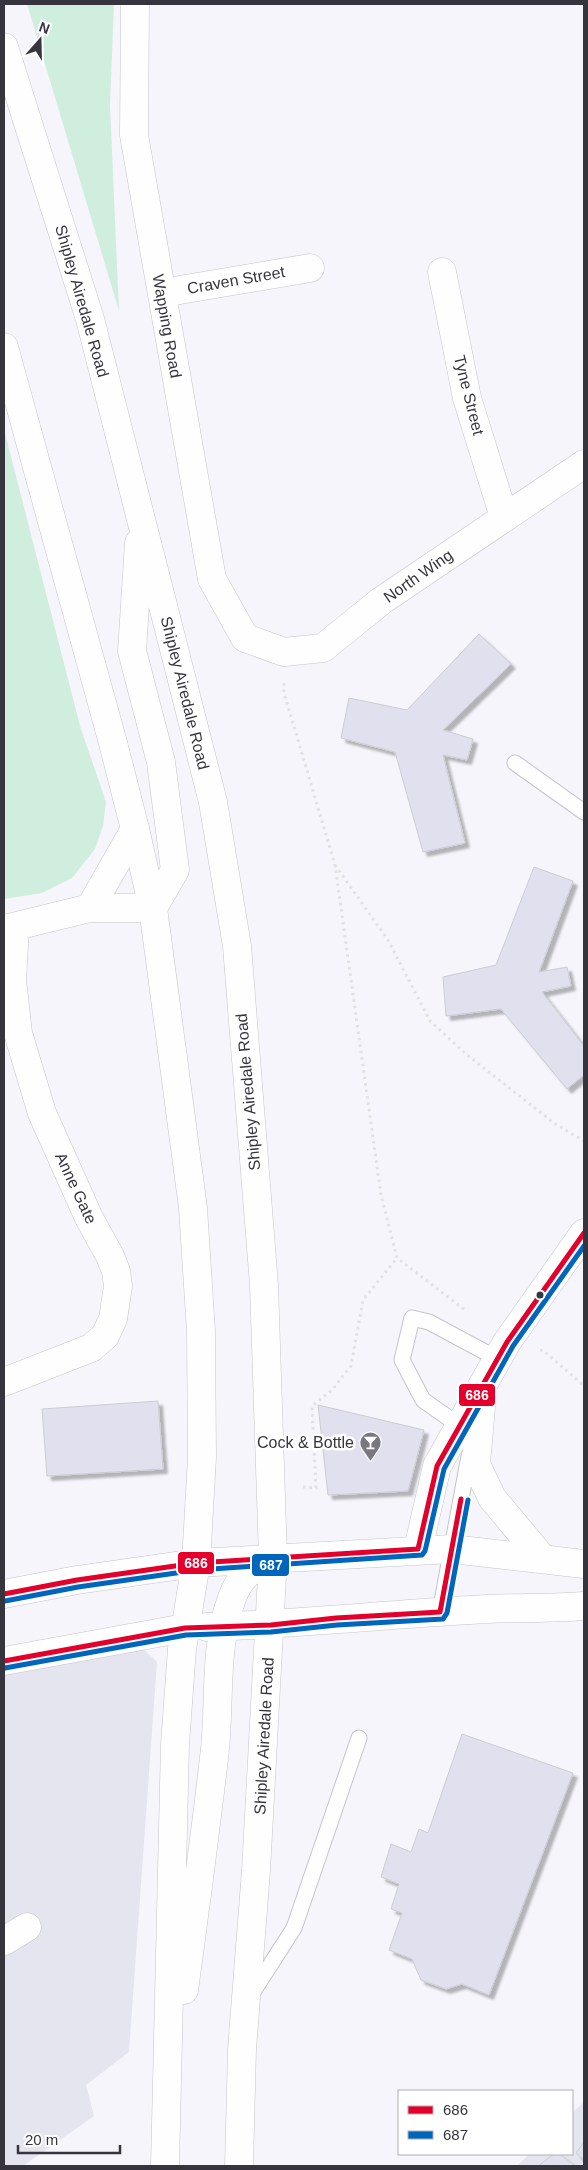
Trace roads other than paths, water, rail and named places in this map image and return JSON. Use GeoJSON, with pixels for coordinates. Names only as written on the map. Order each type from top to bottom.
{"type":"FeatureCollection","features":[{"type":"Feature","properties":{"kind":"main road","name":"Wapping Road"},"geometry":{"type":"LineString","coordinates":[[135,4],[134,135],[212,579],[245,638]]}},
{"type":"Feature","properties":{"kind":"main road","name":"Shipley Airedale Road"},"geometry":{"type":"LineString","coordinates":[[4,47],[90,319],[213,802],[237,946],[264,1285],[274,1558],[242,2049],[239,2166]]}},
{"type":"Feature","properties":{"kind":"main road","name":"Craven Street"},"geometry":{"type":"LineString","coordinates":[[162,293],[310,268]]}},
{"type":"Feature","properties":{"kind":"main road","name":"Tyne Street"},"geometry":{"type":"LineString","coordinates":[[442,272],[467,398],[504,517]]}},
{"type":"Feature","properties":{"kind":"main road"},"geometry":{"type":"LineString","coordinates":[[4,347],[136,829],[153,908],[193,1208],[201,1332],[202,1457],[196,1563],[185,1628],[175,1744],[164,2166]]}},
{"type":"Feature","properties":{"kind":"main road","name":"North Wing"},"geometry":{"type":"LineString","coordinates":[[245,638],[284,652],[323,648],[381,601],[584,464]]}},
{"type":"Feature","properties":{"kind":"main road"},"geometry":{"type":"LineString","coordinates":[[141,518],[132,650],[161,762],[175,870],[153,908]]}},
{"type":"Feature","properties":{"kind":"main road"},"geometry":{"type":"LineString","coordinates":[[90,908],[136,829]]}},
{"type":"Feature","properties":{"kind":"main road"},"geometry":{"type":"LineString","coordinates":[[9,928],[90,908],[153,908]]}},
{"type":"Feature","properties":{"kind":"main road","name":"Anne Gate"},"geometry":{"type":"LineString","coordinates":[[4,1382],[91,1348],[105,1336],[113,1319],[118,1286],[116,1271],[110,1256],[89,1218],[42,1113],[18,1033],[9,928]]}},
{"type":"Feature","properties":{"kind":"main road"},"geometry":{"type":"LineString","coordinates":[[418,1549],[437,1466],[502,1350],[584,1233]]}},
{"type":"Feature","properties":{"kind":"main road"},"geometry":{"type":"LineString","coordinates":[[483,1386],[476,1464],[492,1498],[543,1560]]}},
{"type":"Feature","properties":{"kind":"main road"},"geometry":{"type":"LineString","coordinates":[[4,1594],[77,1580],[196,1563],[418,1549],[452,1549],[584,1564]]}},
{"type":"Feature","properties":{"kind":"main road"},"geometry":{"type":"LineString","coordinates":[[166,2130],[215,1747],[224,1626],[238,1585],[248,1572],[260,1562],[274,1558]]}},
{"type":"Feature","properties":{"kind":"main road"},"geometry":{"type":"LineString","coordinates":[[4,1660],[185,1628],[271,1625],[336,1618],[503,1608],[584,1606]]}},
{"type":"Feature","properties":{"kind":"main road"},"geometry":{"type":"LineString","coordinates":[[4,1941],[27,1928]]}},
{"type":"Feature","properties":{"kind":"lane"},"geometry":{"type":"LineString","coordinates":[[515,763],[584,812]]}},
{"type":"Feature","properties":{"kind":"lane"},"geometry":{"type":"LineString","coordinates":[[460,1426],[423,1400],[402,1360],[412,1318],[429,1322],[502,1350]]}},
{"type":"Feature","properties":{"kind":"lane"},"geometry":{"type":"LineString","coordinates":[[440,1612],[483,1386]]}},
{"type":"Feature","properties":{"kind":"lane"},"geometry":{"type":"LineString","coordinates":[[246,2004],[294,1928],[360,1738]]}},
{"type":"Feature","properties":{"kind":"place","name":"Cock & Bottle"},"geometry":{"type":"Point","coordinates":[370,1461]}}]}
